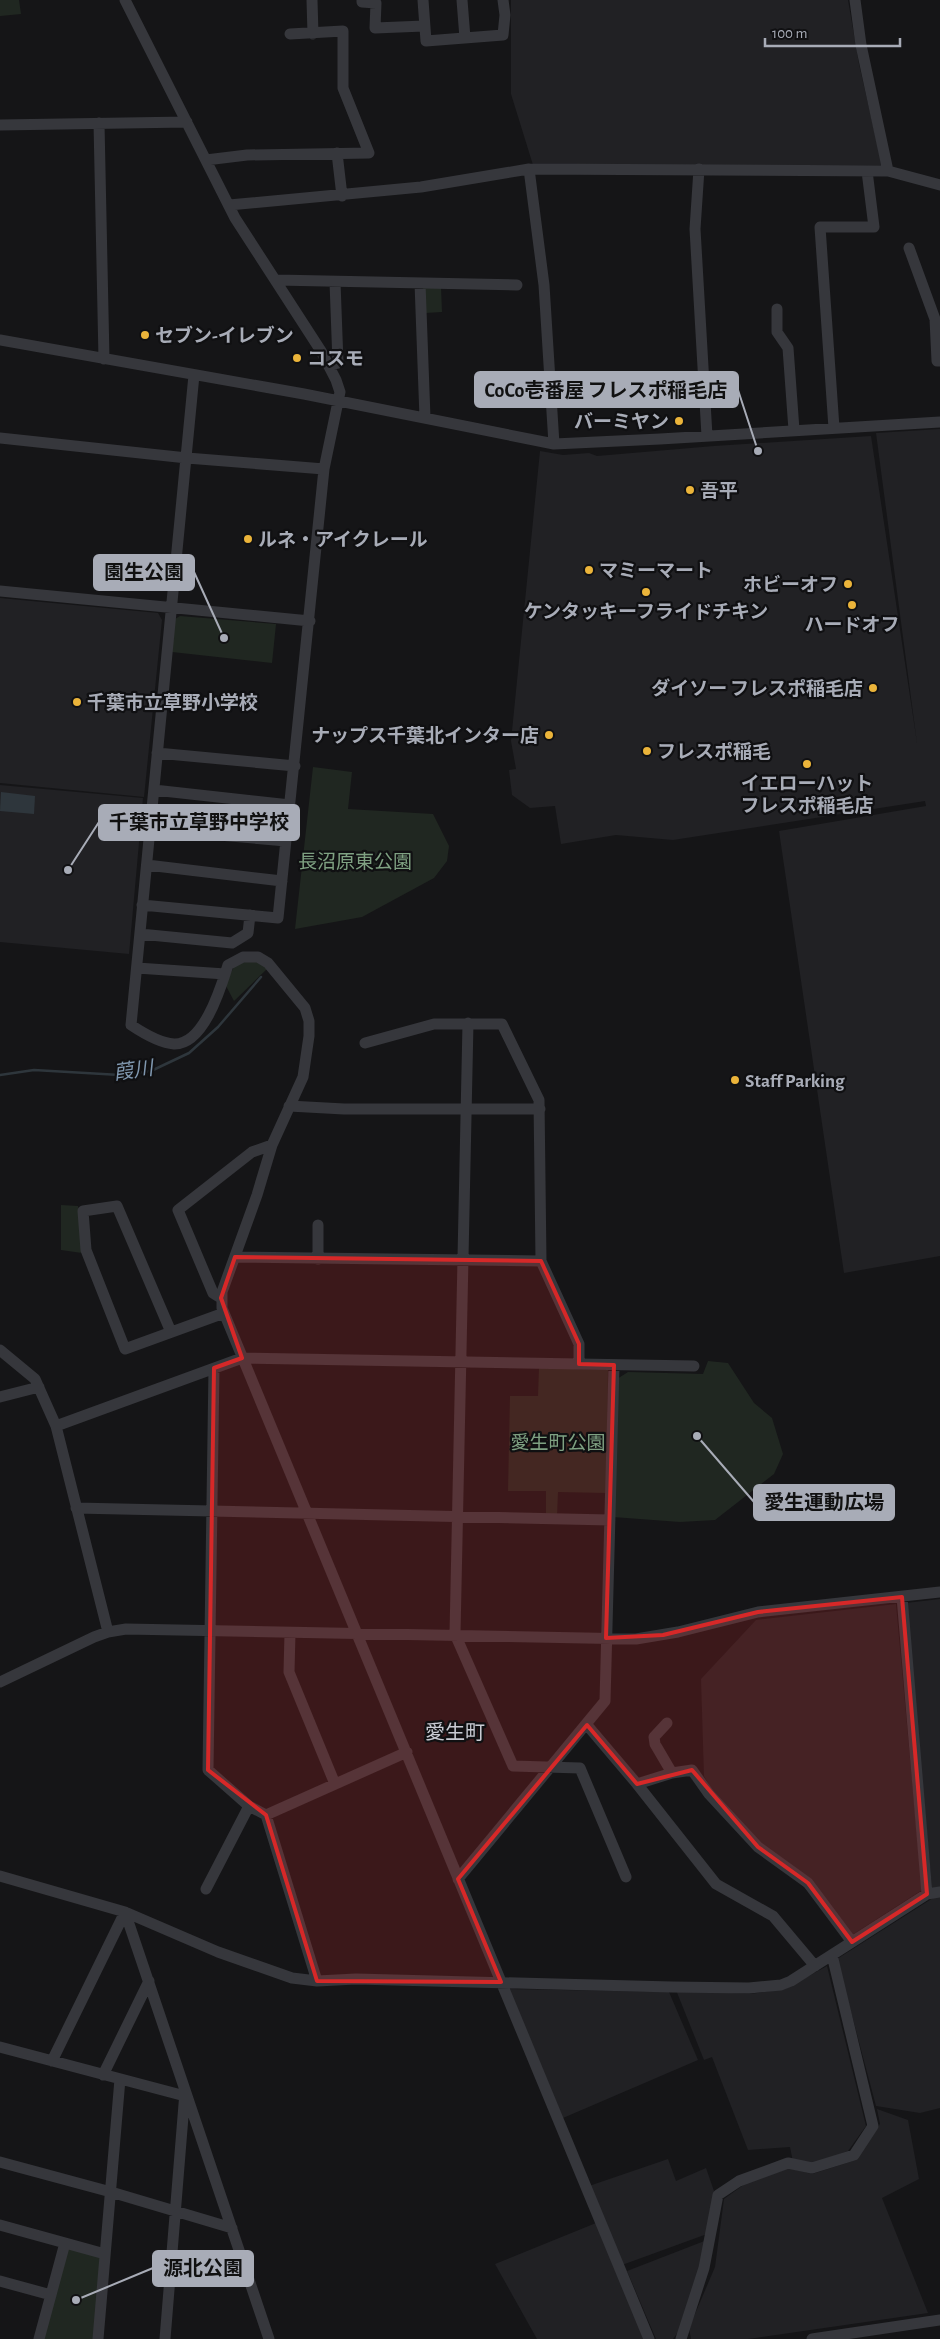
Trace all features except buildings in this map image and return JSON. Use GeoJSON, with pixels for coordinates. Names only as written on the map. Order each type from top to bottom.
{"type":"FeatureCollection","features":[{"type":"Feature","properties":{"kind":"street"},"geometry":{"type":"LineString","coordinates":[[124,0],[235,218],[276,280],[328,365],[340,392],[324,469],[310,621],[278,918],[142,905]]}},
{"type":"Feature","properties":{"kind":"street"},"geometry":{"type":"LineString","coordinates":[[312,0],[313,34]]}},
{"type":"Feature","properties":{"kind":"street"},"geometry":{"type":"LineString","coordinates":[[362,0],[362,2],[376,3],[375,28],[424,26]]}},
{"type":"Feature","properties":{"kind":"street"},"geometry":{"type":"LineString","coordinates":[[423,0],[426,42],[503,35],[504,0]]}},
{"type":"Feature","properties":{"kind":"street"},"geometry":{"type":"LineString","coordinates":[[462,0],[465,38]]}},
{"type":"Feature","properties":{"kind":"street"},"geometry":{"type":"LineString","coordinates":[[855,0],[861,45],[888,171]]}},
{"type":"Feature","properties":{"kind":"street"},"geometry":{"type":"LineString","coordinates":[[206,160],[247,155],[368,153],[343,88],[343,31],[290,34]]}},
{"type":"Feature","properties":{"kind":"street"},"geometry":{"type":"LineString","coordinates":[[0,125],[187,122]]}},
{"type":"Feature","properties":{"kind":"street"},"geometry":{"type":"LineString","coordinates":[[99,124],[104,358]]}},
{"type":"Feature","properties":{"kind":"street"},"geometry":{"type":"LineString","coordinates":[[337,153],[342,196]]}},
{"type":"Feature","properties":{"kind":"street"},"geometry":{"type":"LineString","coordinates":[[229,205],[322,195],[342,196],[421,187],[529,169],[888,171],[940,185]]}},
{"type":"Feature","properties":{"kind":"street"},"geometry":{"type":"LineString","coordinates":[[529,169],[544,285],[554,444]]}},
{"type":"Feature","properties":{"kind":"street"},"geometry":{"type":"LineString","coordinates":[[699,169],[695,227],[707,436]]}},
{"type":"Feature","properties":{"kind":"street"},"geometry":{"type":"LineString","coordinates":[[834,428],[820,227],[874,227],[867,172]]}},
{"type":"Feature","properties":{"kind":"street"},"geometry":{"type":"LineString","coordinates":[[909,248],[938,319],[937,361],[940,361]]}},
{"type":"Feature","properties":{"kind":"street"},"geometry":{"type":"LineString","coordinates":[[276,280],[517,284]]}},
{"type":"Feature","properties":{"kind":"street"},"geometry":{"type":"LineString","coordinates":[[328,365],[338,363],[335,282]]}},
{"type":"Feature","properties":{"kind":"street"},"geometry":{"type":"LineString","coordinates":[[420,283],[425,418]]}},
{"type":"Feature","properties":{"kind":"street"},"geometry":{"type":"LineString","coordinates":[[777,309],[777,332],[788,348],[794,430]]}},
{"type":"Feature","properties":{"kind":"street"},"geometry":{"type":"LineString","coordinates":[[0,340],[339,400],[554,444],[940,422]]}},
{"type":"Feature","properties":{"kind":"street"},"geometry":{"type":"LineString","coordinates":[[194,375],[142,905],[132,1026],[163,1041],[174,1044],[183,1042],[198,1030],[204,1022],[219,994],[228,965],[243,957],[258,957],[274,970],[305,1008],[309,1021],[309,1036],[303,1073],[272,1144],[221,1298],[224,1313],[649,2339]]}},
{"type":"Feature","properties":{"kind":"street"},"geometry":{"type":"LineString","coordinates":[[0,438],[187,458],[324,469]]}},
{"type":"Feature","properties":{"kind":"street"},"geometry":{"type":"LineString","coordinates":[[0,591],[310,621]]}},
{"type":"Feature","properties":{"kind":"street"},"geometry":{"type":"LineString","coordinates":[[157,753],[295,766]]}},
{"type":"Feature","properties":{"kind":"street"},"geometry":{"type":"LineString","coordinates":[[154,790],[290,805]]}},
{"type":"Feature","properties":{"kind":"street"},"geometry":{"type":"LineString","coordinates":[[150,829],[286,841]]}},
{"type":"Feature","properties":{"kind":"street"},"geometry":{"type":"LineString","coordinates":[[146,865],[282,881]]}},
{"type":"Feature","properties":{"kind":"street"},"geometry":{"type":"LineString","coordinates":[[140,934],[232,942],[248,933],[250,915]]}},
{"type":"Feature","properties":{"kind":"street"},"geometry":{"type":"LineString","coordinates":[[137,968],[225,974]]}},
{"type":"Feature","properties":{"kind":"street"},"geometry":{"type":"LineString","coordinates":[[468,1023],[459,1361],[455,1634],[513,1766],[580,1768],[626,1877]]}},
{"type":"Feature","properties":{"kind":"street"},"geometry":{"type":"LineString","coordinates":[[365,1043],[434,1024],[502,1024],[539,1100],[540,1261],[579,1344],[579,1364]]}},
{"type":"Feature","properties":{"kind":"street"},"geometry":{"type":"LineString","coordinates":[[288,1106],[344,1109],[540,1109]]}},
{"type":"Feature","properties":{"kind":"street"},"geometry":{"type":"LineString","coordinates":[[221,1298],[213,1293],[178,1210],[252,1152],[272,1144]]}},
{"type":"Feature","properties":{"kind":"street"},"geometry":{"type":"LineString","coordinates":[[171,1332],[117,1206],[83,1211],[86,1250],[125,1349],[224,1313]]}},
{"type":"Feature","properties":{"kind":"street"},"geometry":{"type":"LineString","coordinates":[[318,1225],[318,1258]]}},
{"type":"Feature","properties":{"kind":"street"},"geometry":{"type":"LineString","coordinates":[[235,1257],[540,1261]]}},
{"type":"Feature","properties":{"kind":"street"},"geometry":{"type":"LineString","coordinates":[[0,1350],[35,1379],[56,1426],[108,1632]]}},
{"type":"Feature","properties":{"kind":"street"},"geometry":{"type":"LineString","coordinates":[[56,1426],[242,1358],[694,1366]]}},
{"type":"Feature","properties":{"kind":"street"},"geometry":{"type":"LineString","coordinates":[[458,1879],[605,1701],[614,1365]]}},
{"type":"Feature","properties":{"kind":"street"},"geometry":{"type":"LineString","coordinates":[[214,1368],[208,1770],[249,1806],[266,1815],[317,1981]]}},
{"type":"Feature","properties":{"kind":"street"},"geometry":{"type":"LineString","coordinates":[[0,1397],[39,1387]]}},
{"type":"Feature","properties":{"kind":"street"},"geometry":{"type":"LineString","coordinates":[[76,1508],[307,1514],[457,1515],[610,1520]]}},
{"type":"Feature","properties":{"kind":"street"},"geometry":{"type":"LineString","coordinates":[[0,1682],[108,1632],[126,1629],[636,1638],[663,1635],[758,1612],[940,1592]]}},
{"type":"Feature","properties":{"kind":"street"},"geometry":{"type":"LineString","coordinates":[[902,1597],[927,1894]]}},
{"type":"Feature","properties":{"kind":"street"},"geometry":{"type":"LineString","coordinates":[[290,1632],[289,1672],[335,1784]]}},
{"type":"Feature","properties":{"kind":"street"},"geometry":{"type":"LineString","coordinates":[[667,1723],[654,1737],[654,1744],[672,1773]]}},
{"type":"Feature","properties":{"kind":"street"},"geometry":{"type":"LineString","coordinates":[[587,1725],[637,1784],[716,1884],[773,1916],[815,1966]]}},
{"type":"Feature","properties":{"kind":"street"},"geometry":{"type":"LineString","coordinates":[[266,1815],[407,1752]]}},
{"type":"Feature","properties":{"kind":"street"},"geometry":{"type":"LineString","coordinates":[[637,1784],[672,1773],[692,1770],[709,1794],[758,1846],[808,1883],[852,1942]]}},
{"type":"Feature","properties":{"kind":"street"},"geometry":{"type":"LineString","coordinates":[[206,1890],[249,1806]]}},
{"type":"Feature","properties":{"kind":"street"},"geometry":{"type":"LineString","coordinates":[[0,1876],[126,1912],[218,1952],[292,1978],[317,1981],[356,1979],[749,1988],[791,1981],[927,1894],[940,1892]]}},
{"type":"Feature","properties":{"kind":"street"},"geometry":{"type":"LineString","coordinates":[[126,1912],[269,2339]]}},
{"type":"Feature","properties":{"kind":"street"},"geometry":{"type":"LineString","coordinates":[[52,2061],[126,1912]]}},
{"type":"Feature","properties":{"kind":"street"},"geometry":{"type":"LineString","coordinates":[[681,2339],[704,2268],[718,2195],[739,2181],[788,2163],[812,2168],[854,2156],[873,2126],[832,1955]]}},
{"type":"Feature","properties":{"kind":"street"},"geometry":{"type":"LineString","coordinates":[[103,2075],[149,1981]]}},
{"type":"Feature","properties":{"kind":"street"},"geometry":{"type":"LineString","coordinates":[[0,2047],[103,2075],[185,2092]]}},
{"type":"Feature","properties":{"kind":"street"},"geometry":{"type":"LineString","coordinates":[[98,2339],[120,2079]]}},
{"type":"Feature","properties":{"kind":"street"},"geometry":{"type":"LineString","coordinates":[[165,2339],[185,2092]]}},
{"type":"Feature","properties":{"kind":"street"},"geometry":{"type":"LineString","coordinates":[[1,2166],[111,2192],[176,2213],[232,2228]]}},
{"type":"Feature","properties":{"kind":"street"},"geometry":{"type":"LineString","coordinates":[[0,2225],[105,2254]]}},
{"type":"Feature","properties":{"kind":"street"},"geometry":{"type":"LineString","coordinates":[[39,2339],[65,2243]]}},
{"type":"Feature","properties":{"kind":"street"},"geometry":{"type":"LineString","coordinates":[[0,2281],[51,2295]]}},
{"type":"Feature","properties":{"kind":"street"},"geometry":{"type":"LineString","coordinates":[[812,2339],[873,2334],[940,2320]]}},
{"type":"Feature","properties":{"kind":"highlighted area"},"geometry":{"type":"Polygon","coordinates":[[[235,1257],[541,1261],[579,1344],[579,1364],[614,1365],[606,1638],[663,1635],[758,1612],[902,1597],[927,1894],[852,1942],[808,1883],[758,1847],[692,1770],[637,1784],[587,1725],[458,1879],[501,1982],[317,1981],[266,1815],[208,1770],[214,1368],[242,1358],[221,1298],[235,1257]]]}},
{"type":"Feature","properties":{"kind":"shaded area"},"geometry":{"type":"Polygon","coordinates":[[[511,0],[848,0],[859,64],[882,165],[533,165],[511,94],[511,0]]]}},
{"type":"Feature","properties":{"kind":"shaded area"},"geometry":{"type":"Polygon","coordinates":[[[940,429],[940,1256],[844,1273],[779,831],[926,806],[925,801],[673,840],[616,835],[561,844],[555,806],[530,808],[512,795],[509,770],[516,769],[511,741],[540,451],[563,455],[589,453],[597,456],[871,436],[917,743],[876,433],[940,429]]]}},
{"type":"Feature","properties":{"kind":"shaded area","name":"千葉市立草野小学校"},"geometry":{"type":"Polygon","coordinates":[[[0,598],[158,613],[162,620],[144,797],[0,783],[0,598]]]}},
{"type":"Feature","properties":{"kind":"shaded area"},"geometry":{"type":"Polygon","coordinates":[[[0,785],[143,798],[129,954],[0,942],[0,785]]]}},
{"type":"Feature","properties":{"kind":"shaded area"},"geometry":{"type":"Polygon","coordinates":[[[1,792],[35,796],[34,814],[0,811],[1,792]]]}},
{"type":"Feature","properties":{"kind":"shaded area"},"geometry":{"type":"Polygon","coordinates":[[[940,1599],[940,1887],[932,1888],[906,1603],[940,1599]]]}},
{"type":"Feature","properties":{"kind":"shaded area"},"geometry":{"type":"Polygon","coordinates":[[[896,1604],[922,1890],[852,1935],[718,1802],[704,1776],[701,1679],[756,1620],[896,1604]]]}},
{"type":"Feature","properties":{"kind":"shaded area"},"geometry":{"type":"Polygon","coordinates":[[[940,1897],[940,2108],[920,2113],[876,2106],[837,1959],[933,1898],[940,1897]]]}},
{"type":"Feature","properties":{"kind":"shaded area"},"geometry":{"type":"Polygon","coordinates":[[[827,1966],[866,2126],[848,2151],[811,2165],[793,2162],[790,2147],[748,2150],[712,2057],[704,2060],[676,1990],[750,1994],[785,1989],[827,1966]]]}},
{"type":"Feature","properties":{"kind":"shaded area"},"geometry":{"type":"Polygon","coordinates":[[[509,1989],[669,1992],[698,2060],[563,2118],[509,1989]]]}},
{"type":"Feature","properties":{"kind":"shaded area"},"geometry":{"type":"Polygon","coordinates":[[[877,2109],[908,2120],[919,2179],[882,2198],[928,2313],[748,2339],[691,2339],[689,2328],[715,2267],[724,2199],[746,2183],[789,2168],[812,2174],[856,2160],[880,2124],[877,2109]]]}},
{"type":"Feature","properties":{"kind":"shaded area"},"geometry":{"type":"Polygon","coordinates":[[[668,2159],[676,2181],[706,2168],[714,2191],[707,2234],[622,2265],[589,2186],[668,2159]]]}},
{"type":"Feature","properties":{"kind":"shaded area"},"geometry":{"type":"Polygon","coordinates":[[[596,2223],[644,2339],[537,2339],[495,2264],[596,2223]]]}},
{"type":"Feature","properties":{"kind":"shaded area"},"geometry":{"type":"Polygon","coordinates":[[[707,2240],[698,2278],[679,2331],[673,2339],[656,2339],[627,2271],[707,2240]]]}},
{"type":"Feature","properties":{"kind":"green space"},"geometry":{"type":"Polygon","coordinates":[[[0,0],[19,0],[21,14],[0,16],[0,0]]]}},
{"type":"Feature","properties":{"kind":"green space"},"geometry":{"type":"Polygon","coordinates":[[[441,287],[442,312],[425,313],[423,288],[441,287]]]}},
{"type":"Feature","properties":{"kind":"green space"},"geometry":{"type":"Polygon","coordinates":[[[180,616],[276,624],[272,663],[172,652],[175,619],[180,616]]]}},
{"type":"Feature","properties":{"kind":"green space","name":"長沼原東公園"},"geometry":{"type":"Polygon","coordinates":[[[313,767],[352,772],[348,809],[433,814],[449,846],[447,861],[434,878],[362,917],[295,929],[313,767]]]}},
{"type":"Feature","properties":{"kind":"green space"},"geometry":{"type":"Polygon","coordinates":[[[245,960],[257,961],[268,968],[234,1001],[225,984],[234,967],[245,960]]]}},
{"type":"Feature","properties":{"kind":"green space"},"geometry":{"type":"Polygon","coordinates":[[[61,1205],[78,1206],[82,1253],[61,1250],[61,1205]]]}},
{"type":"Feature","properties":{"kind":"green space"},"geometry":{"type":"Polygon","coordinates":[[[708,1361],[728,1363],[754,1403],[772,1418],[783,1454],[774,1474],[715,1520],[680,1522],[613,1517],[617,1379],[628,1372],[703,1374],[708,1361]]]}},
{"type":"Feature","properties":{"kind":"green space","name":"愛生町公園"},"geometry":{"type":"Polygon","coordinates":[[[539,1368],[608,1370],[607,1493],[558,1492],[557,1516],[546,1516],[546,1491],[508,1491],[510,1396],[538,1396],[539,1368]]]}},
{"type":"Feature","properties":{"kind":"green space"},"geometry":{"type":"Polygon","coordinates":[[[67,2247],[101,2257],[95,2339],[44,2339],[67,2247]]]}},
{"type":"Feature","properties":{"kind":"waterway","name":"葭川"},"geometry":{"type":"LineString","coordinates":[[0,1075],[34,1070],[120,1075],[151,1071],[189,1053],[218,1027],[261,977]]}},
{"type":"Feature","properties":{"kind":"place","name":"セブン-イレブン"},"geometry":{"type":"Point","coordinates":[145,335]}},
{"type":"Feature","properties":{"kind":"place","name":"コスモ"},"geometry":{"type":"Point","coordinates":[297,358]}},
{"type":"Feature","properties":{"kind":"place","name":"バーミヤン"},"geometry":{"type":"Point","coordinates":[679,421]}},
{"type":"Feature","properties":{"kind":"place","name":"CoCo壱番屋 フレスポ稲毛店"},"geometry":{"type":"Point","coordinates":[758,451]}},
{"type":"Feature","properties":{"kind":"place","name":"吾平"},"geometry":{"type":"Point","coordinates":[690,490]}},
{"type":"Feature","properties":{"kind":"place","name":"ルネ・アイクレール"},"geometry":{"type":"Point","coordinates":[248,539]}},
{"type":"Feature","properties":{"kind":"place","name":"マミーマート"},"geometry":{"type":"Point","coordinates":[589,570]}},
{"type":"Feature","properties":{"kind":"place","name":"ホビーオフ"},"geometry":{"type":"Point","coordinates":[848,584]}},
{"type":"Feature","properties":{"kind":"place","name":"ケンタッキーフライドチキン"},"geometry":{"type":"Point","coordinates":[646,592]}},
{"type":"Feature","properties":{"kind":"place","name":"ハードオフ"},"geometry":{"type":"Point","coordinates":[852,605]}},
{"type":"Feature","properties":{"kind":"place","name":"園生公園"},"geometry":{"type":"Point","coordinates":[224,638]}},
{"type":"Feature","properties":{"kind":"place","name":"ダイソー フレスポ稲毛店"},"geometry":{"type":"Point","coordinates":[873,688]}},
{"type":"Feature","properties":{"kind":"place","name":"千葉市立草野小学校"},"geometry":{"type":"Point","coordinates":[77,702]}},
{"type":"Feature","properties":{"kind":"place","name":"ナップス千葉北インター店"},"geometry":{"type":"Point","coordinates":[549,735]}},
{"type":"Feature","properties":{"kind":"place","name":"フレスポ稲毛"},"geometry":{"type":"Point","coordinates":[647,751]}},
{"type":"Feature","properties":{"kind":"place","name":"イエローハット フレスポ稲毛店"},"geometry":{"type":"Point","coordinates":[807,764]}},
{"type":"Feature","properties":{"kind":"place","name":"千葉市立草野中学校"},"geometry":{"type":"Point","coordinates":[68,870]}},
{"type":"Feature","properties":{"kind":"place","name":"Staff Parking"},"geometry":{"type":"Point","coordinates":[735,1080]}},
{"type":"Feature","properties":{"kind":"place","name":"愛生運動広場"},"geometry":{"type":"Point","coordinates":[697,1436]}},
{"type":"Feature","properties":{"kind":"place","name":"源北公園"},"geometry":{"type":"Point","coordinates":[76,2300]}},
{"type":"Feature","properties":{"kind":"district","name":"愛生町"},"geometry":{"type":"Point","coordinates":[455,1732]}}]}
